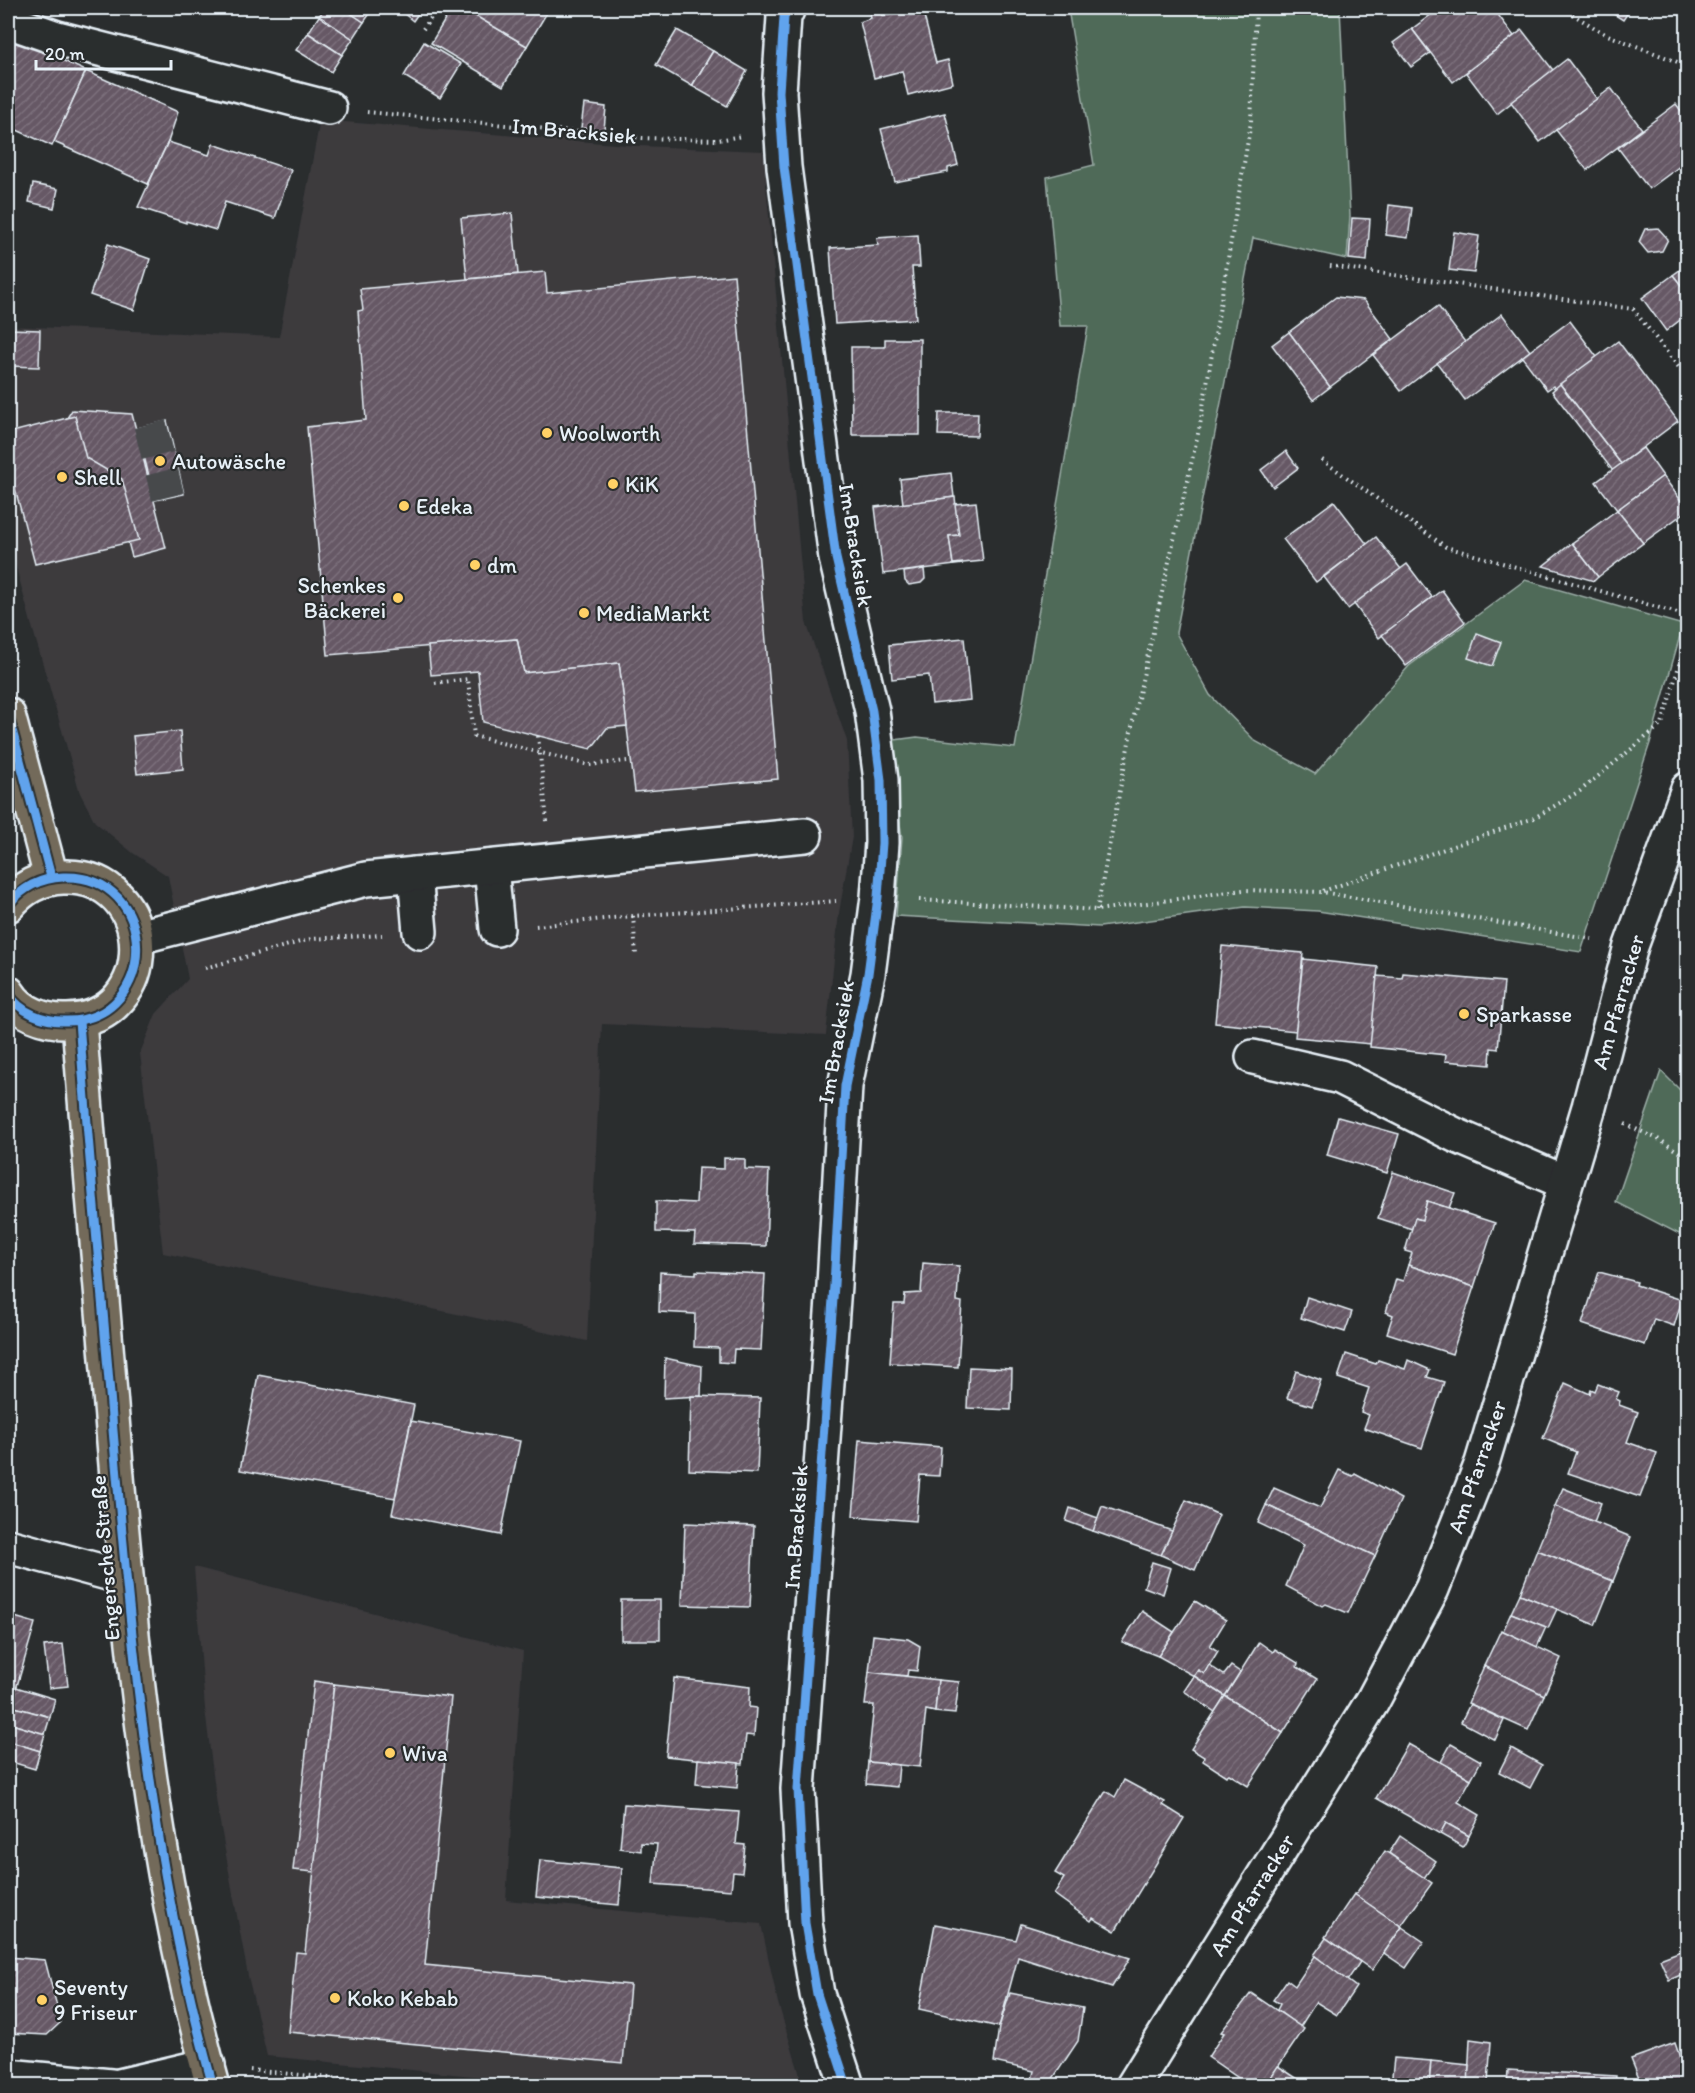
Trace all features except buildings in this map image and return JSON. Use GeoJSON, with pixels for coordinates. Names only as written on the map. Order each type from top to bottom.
{"type":"FeatureCollection","features":[{"type":"Feature","properties":{"kind":"main road"},"geometry":{"type":"LineString","coordinates":[[8,715],[51,877]]}},
{"type":"Feature","properties":{"kind":"main road"},"geometry":{"type":"LineString","coordinates":[[8,905],[32,884],[51,877],[75,876],[97,883],[116,897],[130,915],[138,937],[137,960],[131,981],[118,1000],[100,1013],[79,1021],[54,1022],[30,1014],[8,993]]}},
{"type":"Feature","properties":{"kind":"main road","name":"Engersche Straße"},"geometry":{"type":"LineString","coordinates":[[79,1021],[126,1578],[141,1727],[165,1876],[210,2075]]}},
{"type":"Feature","properties":{"kind":"street","name":"Im Bracksiek"},"geometry":{"type":"LineString","coordinates":[[788,8],[784,17],[780,129],[836,558],[872,711],[881,780],[882,843],[878,897],[868,974],[845,1086],[834,1285],[798,1789],[806,1934],[817,1994],[846,2085]]}},
{"type":"Feature","properties":{"kind":"street"},"geometry":{"type":"LineString","coordinates":[[8,21],[57,38],[329,108]]}},
{"type":"Feature","properties":{"kind":"street","name":"Am Pfarracker"},"geometry":{"type":"LineString","coordinates":[[1133,2085],[1372,1702],[1432,1589],[1482,1463],[1564,1182],[1589,1107],[1631,946],[1688,789]]}},
{"type":"Feature","properties":{"kind":"street"},"geometry":{"type":"LineString","coordinates":[[138,937],[366,879],[805,835]]}},
{"type":"Feature","properties":{"kind":"street"},"geometry":{"type":"LineString","coordinates":[[491,867],[497,929]]}},
{"type":"Feature","properties":{"kind":"street"},"geometry":{"type":"LineString","coordinates":[[415,874],[420,932]]}},
{"type":"Feature","properties":{"kind":"street"},"geometry":{"type":"LineString","coordinates":[[1253,1057],[1340,1077],[1455,1136],[1564,1182]]}},
{"type":"Feature","properties":{"kind":"street"},"geometry":{"type":"LineString","coordinates":[[8,1546],[126,1578]]}},
{"type":"Feature","properties":{"kind":"street"},"geometry":{"type":"LineString","coordinates":[[119,2085],[210,2075]]}},
{"type":"Feature","properties":{"kind":"street"},"geometry":{"type":"LineString","coordinates":[[8,2076],[111,2085]]}},
{"type":"Feature","properties":{"kind":"path"},"geometry":{"type":"LineString","coordinates":[[423,29],[438,8]]}},
{"type":"Feature","properties":{"kind":"path"},"geometry":{"type":"LineString","coordinates":[[1097,910],[1134,716],[1200,425],[1251,122],[1256,8]]}},
{"type":"Feature","properties":{"kind":"path"},"geometry":{"type":"LineString","coordinates":[[1562,8],[1605,34],[1688,66]]}},
{"type":"Feature","properties":{"kind":"path"},"geometry":{"type":"LineString","coordinates":[[1330,266],[1633,309],[1688,379]]}},
{"type":"Feature","properties":{"kind":"path"},"geometry":{"type":"LineString","coordinates":[[1323,460],[1446,547],[1688,616]]}},
{"type":"Feature","properties":{"kind":"path"},"geometry":{"type":"LineString","coordinates":[[1322,892],[1534,818],[1580,791],[1662,724],[1688,636]]}},
{"type":"Feature","properties":{"kind":"path"},"geometry":{"type":"LineString","coordinates":[[435,683],[468,679],[474,736],[589,765],[627,761]]}},
{"type":"Feature","properties":{"kind":"path"},"geometry":{"type":"LineString","coordinates":[[538,736],[548,832]]}},
{"type":"Feature","properties":{"kind":"path"},"geometry":{"type":"LineString","coordinates":[[536,926],[878,897],[1097,910],[1243,890],[1322,892],[1631,946]]}},
{"type":"Feature","properties":{"kind":"path"},"geometry":{"type":"LineString","coordinates":[[633,916],[636,955]]}},
{"type":"Feature","properties":{"kind":"path"},"geometry":{"type":"LineString","coordinates":[[205,968],[311,939],[383,934]]}},
{"type":"Feature","properties":{"kind":"path"},"geometry":{"type":"LineString","coordinates":[[1589,1107],[1660,1140],[1688,1158]]}},
{"type":"Feature","properties":{"kind":"path"},"geometry":{"type":"LineString","coordinates":[[210,2075],[414,2085]]}},
{"type":"Feature","properties":{"kind":"shaded area"},"geometry":{"type":"Polygon","coordinates":[[[320,120],[639,146],[763,151],[806,622],[847,741],[852,837],[839,913],[826,1035],[602,1024],[587,1341],[163,1253],[140,1053],[156,1014],[188,979],[168,876],[133,853],[95,822],[80,793],[31,623],[8,537],[8,326],[279,337],[320,120]]]}},
{"type":"Feature","properties":{"kind":"shaded area"},"geometry":{"type":"Polygon","coordinates":[[[194,1567],[523,1651],[506,1900],[761,1924],[778,2003],[803,2085],[565,2085],[267,2056],[248,1976],[217,1806],[205,1709],[194,1567]]]}},
{"type":"Feature","properties":{"kind":"green space"},"geometry":{"type":"Polygon","coordinates":[[[1053,8],[1340,8],[1350,216],[1347,259],[1253,238],[1176,633],[1210,695],[1255,741],[1315,774],[1409,666],[1525,580],[1683,625],[1650,743],[1581,952],[1318,911],[1245,907],[1100,927],[896,916],[902,837],[887,741],[917,737],[1015,748],[1088,326],[1060,326],[1047,177],[1094,165],[1069,15],[1056,14],[1053,8]]]}},
{"type":"Feature","properties":{"kind":"green space"},"geometry":{"type":"Polygon","coordinates":[[[1661,1071],[1687,1097],[1687,1238],[1616,1202],[1661,1071]]]}},
{"type":"Feature","properties":{"kind":"tunnel"},"geometry":{"type":"LineString","coordinates":[[150,424],[168,497]]}},
{"type":"Feature","properties":{"kind":"cycle path"},"geometry":{"type":"LineString","coordinates":[[788,8],[784,17],[779,92],[784,167],[836,558],[872,711],[881,780],[882,843],[878,897],[868,974],[845,1086],[834,1285],[798,1789],[805,1923],[817,1994],[847,2086]]}},
{"type":"Feature","properties":{"kind":"cycle path"},"geometry":{"type":"LineString","coordinates":[[8,715],[51,877]]}},
{"type":"Feature","properties":{"kind":"cycle path"},"geometry":{"type":"LineString","coordinates":[[8,905],[25,889],[47,879],[63,877],[95,882],[118,898],[132,921],[137,947],[133,974],[120,998],[98,1014],[67,1021],[50,1020],[26,1011],[8,993]]}},
{"type":"Feature","properties":{"kind":"cycle path"},"geometry":{"type":"LineString","coordinates":[[79,1021],[120,1513],[147,1760],[174,1923],[213,2086]]}},
{"type":"Feature","properties":{"kind":"place","name":"Woolworth"},"geometry":{"type":"Point","coordinates":[547,433]}},
{"type":"Feature","properties":{"kind":"place","name":"Autowäsche"},"geometry":{"type":"Point","coordinates":[160,461]}},
{"type":"Feature","properties":{"kind":"place","name":"Shell"},"geometry":{"type":"Point","coordinates":[62,477]}},
{"type":"Feature","properties":{"kind":"place","name":"KiK"},"geometry":{"type":"Point","coordinates":[613,484]}},
{"type":"Feature","properties":{"kind":"place","name":"Edeka"},"geometry":{"type":"Point","coordinates":[404,506]}},
{"type":"Feature","properties":{"kind":"place","name":"dm"},"geometry":{"type":"Point","coordinates":[475,565]}},
{"type":"Feature","properties":{"kind":"place","name":"Schenkes Bäckerei"},"geometry":{"type":"Point","coordinates":[398,598]}},
{"type":"Feature","properties":{"kind":"place","name":"MediaMarkt"},"geometry":{"type":"Point","coordinates":[584,613]}},
{"type":"Feature","properties":{"kind":"place","name":"Sparkasse"},"geometry":{"type":"Point","coordinates":[1464,1014]}},
{"type":"Feature","properties":{"kind":"place","name":"Wiva"},"geometry":{"type":"Point","coordinates":[390,1753]}},
{"type":"Feature","properties":{"kind":"place","name":"Koko Kebab"},"geometry":{"type":"Point","coordinates":[335,1998]}},
{"type":"Feature","properties":{"kind":"place","name":"Seventy 9 Friseur"},"geometry":{"type":"Point","coordinates":[42,2000]}}]}
